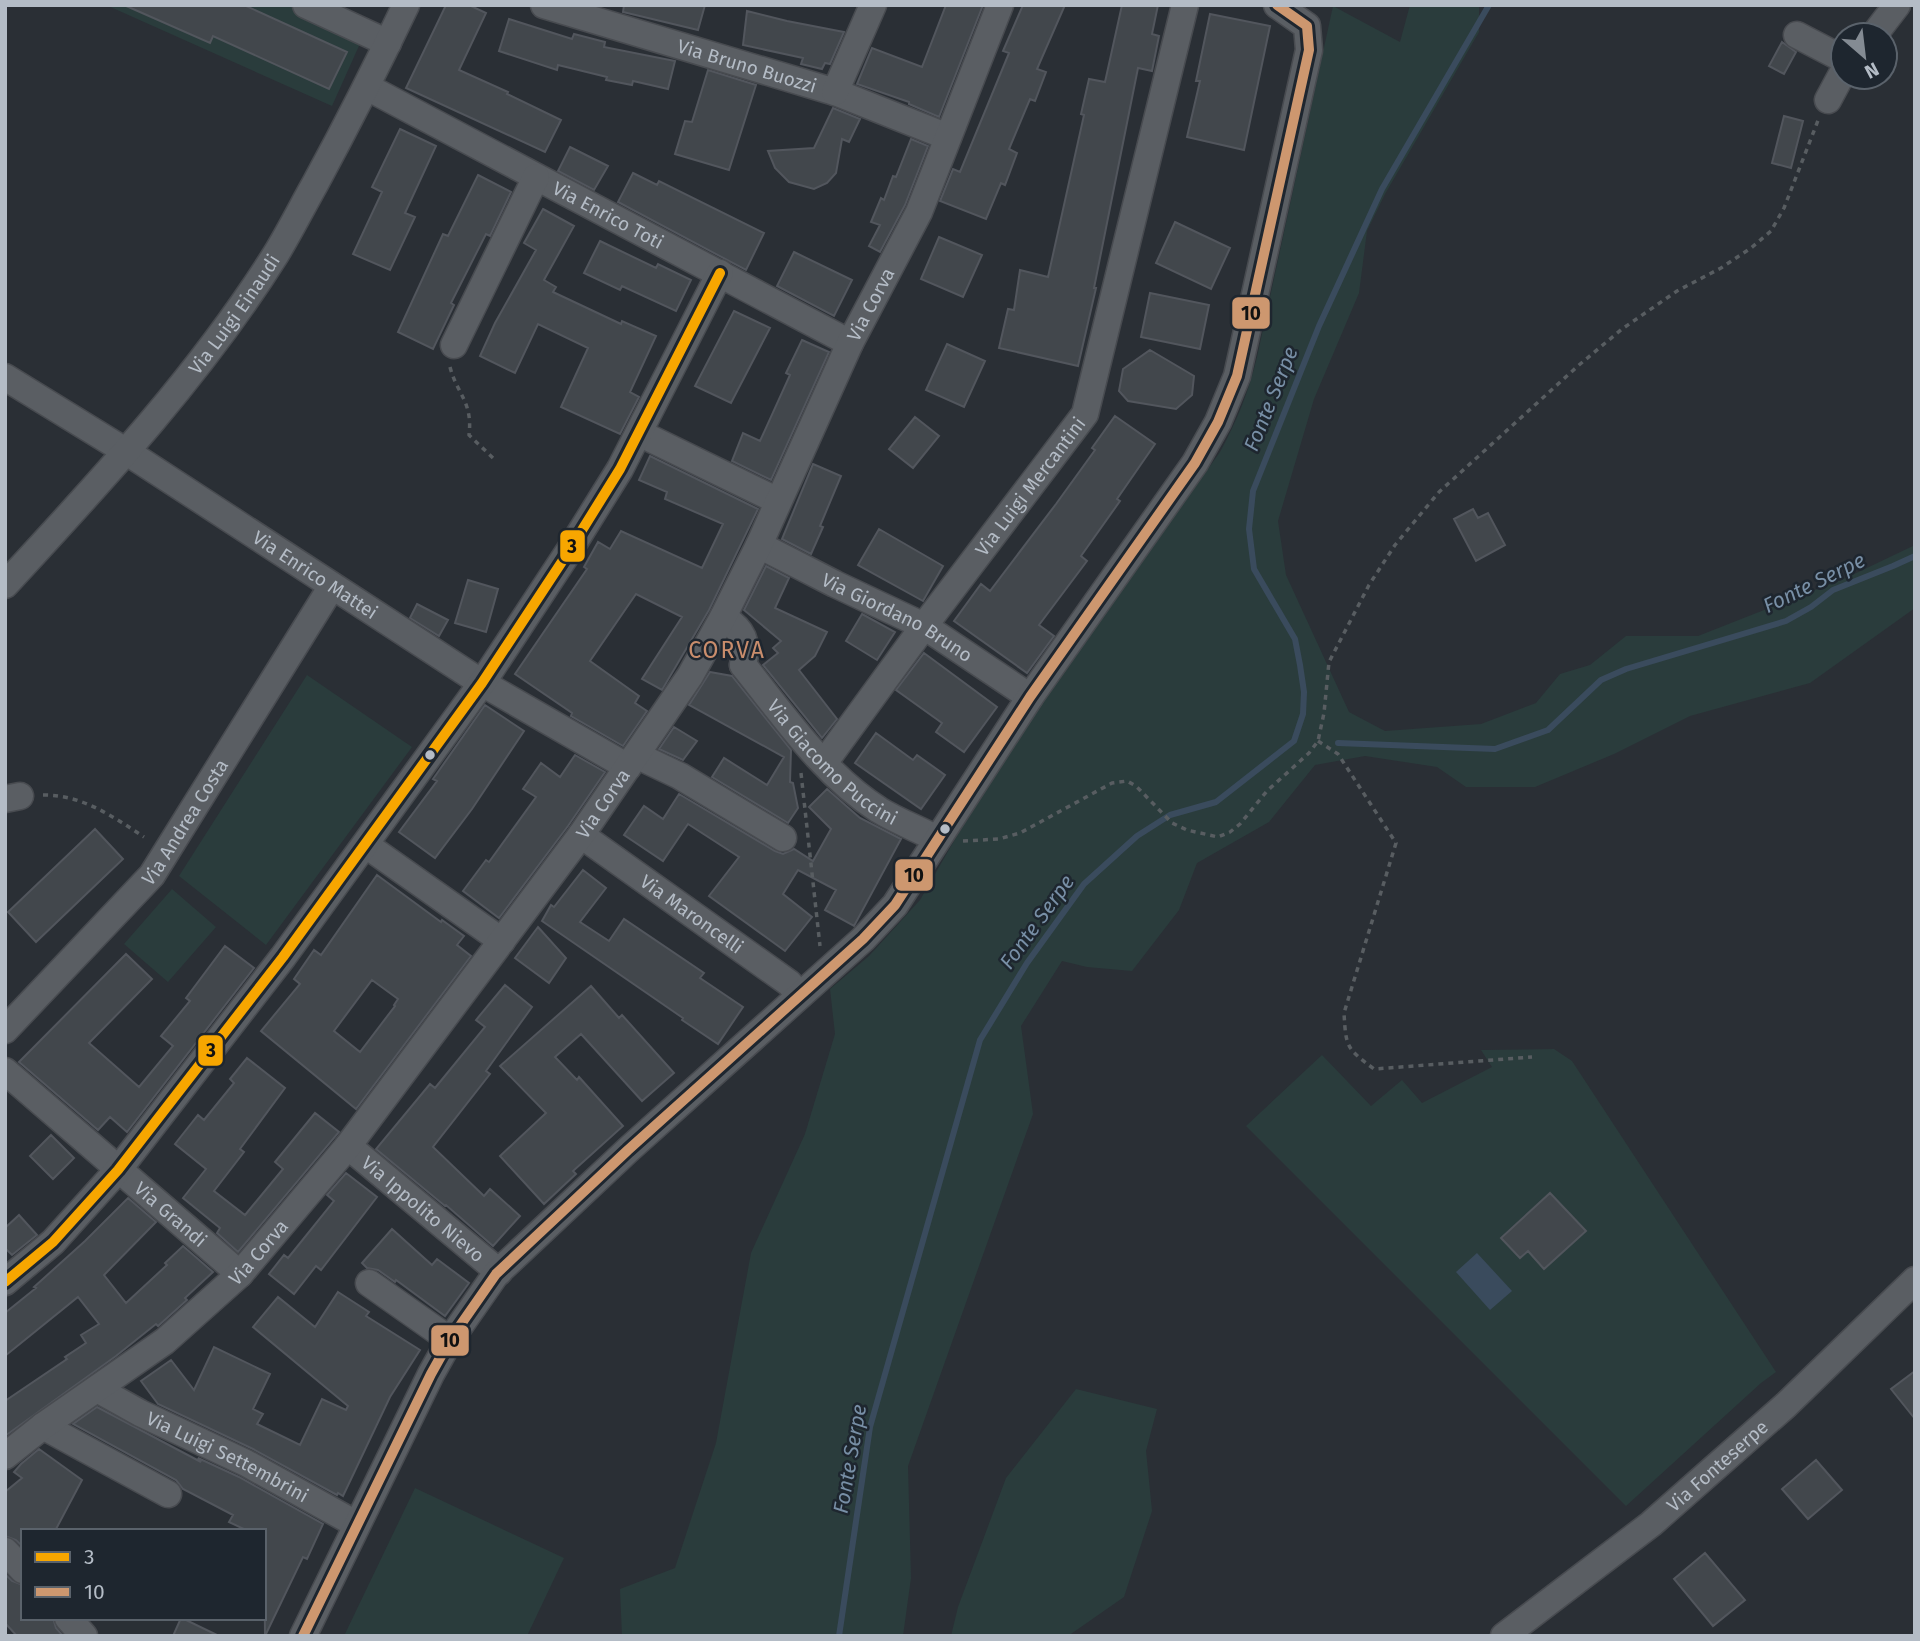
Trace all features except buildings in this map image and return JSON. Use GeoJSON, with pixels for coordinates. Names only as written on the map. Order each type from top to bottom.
{"type":"FeatureCollection","features":[{"type":"Feature","properties":{"kind":"street"},"geometry":{"type":"LineString","coordinates":[[306,5],[388,43]]}},
{"type":"Feature","properties":{"kind":"street","name":"Via Luigi Einaudi"},"geometry":{"type":"LineString","coordinates":[[5,585],[127,452],[193,372],[276,254],[368,87],[406,5]]}},
{"type":"Feature","properties":{"kind":"street","name":"Via Bruno Buozzi"},"geometry":{"type":"LineString","coordinates":[[544,5],[835,92],[948,137]]}},
{"type":"Feature","properties":{"kind":"street"},"geometry":{"type":"LineString","coordinates":[[835,92],[873,5]]}},
{"type":"Feature","properties":{"kind":"street","name":"Via Corva"},"geometry":{"type":"LineString","coordinates":[[5,1456],[165,1340],[240,1273],[348,1146],[581,835],[632,761],[703,655],[759,545],[850,342],[919,212],[1000,5]]}},
{"type":"Feature","properties":{"kind":"street","name":"Via Luigi Mercantini"},"geometry":{"type":"LineString","coordinates":[[824,763],[1085,414],[1185,5]]}},
{"type":"Feature","properties":{"kind":"street"},"geometry":{"type":"LineString","coordinates":[[1885,21],[1897,5]]}},
{"type":"Feature","properties":{"kind":"street"},"geometry":{"type":"LineString","coordinates":[[303,1636],[356,1524],[450,1340],[499,1272],[832,967],[895,905],[1030,697],[1195,463],[1219,422],[1237,376],[1309,50],[1307,26],[1285,10]]}},
{"type":"Feature","properties":{"kind":"street"},"geometry":{"type":"LineString","coordinates":[[1797,36],[1829,53]]}},
{"type":"Feature","properties":{"kind":"street","name":"Via Enrico Toti"},"geometry":{"type":"LineString","coordinates":[[368,87],[850,342]]}},
{"type":"Feature","properties":{"kind":"street"},"geometry":{"type":"LineString","coordinates":[[1828,100],[1833,91]]}},
{"type":"Feature","properties":{"kind":"street"},"geometry":{"type":"LineString","coordinates":[[454,345],[536,177]]}},
{"type":"Feature","properties":{"kind":"street"},"geometry":{"type":"LineString","coordinates":[[5,1282],[53,1242],[118,1170],[283,957],[482,683],[620,469],[720,273]]}},
{"type":"Feature","properties":{"kind":"street","name":"Via Enrico Mattei"},"geometry":{"type":"LineString","coordinates":[[5,377],[127,452],[482,683],[632,761],[680,776],[783,838]]}},
{"type":"Feature","properties":{"kind":"street"},"geometry":{"type":"LineString","coordinates":[[639,433],[778,501]]}},
{"type":"Feature","properties":{"kind":"street","name":"Via Giordano Bruno"},"geometry":{"type":"LineString","coordinates":[[759,545],[924,626],[1030,697]]}},
{"type":"Feature","properties":{"kind":"street","name":"Via Andrea Costa"},"geometry":{"type":"LineString","coordinates":[[5,1030],[152,875],[332,586]]}},
{"type":"Feature","properties":{"kind":"street"},"geometry":{"type":"LineString","coordinates":[[703,655],[722,663],[743,665],[746,645],[744,635],[723,617]]}},
{"type":"Feature","properties":{"kind":"street","name":"Via Giacomo Puccini"},"geometry":{"type":"LineString","coordinates":[[743,665],[824,763],[873,806],[937,839]]}},
{"type":"Feature","properties":{"kind":"street","name":"Via Maroncelli"},"geometry":{"type":"LineString","coordinates":[[581,835],[789,983],[800,995]]}},
{"type":"Feature","properties":{"kind":"street"},"geometry":{"type":"LineString","coordinates":[[366,845],[502,941]]}},
{"type":"Feature","properties":{"kind":"street","name":"Via Grandi"},"geometry":{"type":"LineString","coordinates":[[5,1071],[240,1273]]}},
{"type":"Feature","properties":{"kind":"street","name":"Via Ippolito Nievo"},"geometry":{"type":"LineString","coordinates":[[348,1146],[499,1272]]}},
{"type":"Feature","properties":{"kind":"street","name":"Via Fonteserpe"},"geometry":{"type":"LineString","coordinates":[[1504,1636],[1651,1524],[1786,1405],[1915,1280]]}},
{"type":"Feature","properties":{"kind":"street"},"geometry":{"type":"LineString","coordinates":[[369,1283],[450,1340]]}},
{"type":"Feature","properties":{"kind":"street","name":"Via Luigi Settembrini"},"geometry":{"type":"LineString","coordinates":[[97,1389],[140,1413],[246,1463],[356,1524]]}},
{"type":"Feature","properties":{"kind":"street"},"geometry":{"type":"LineString","coordinates":[[43,1426],[168,1494]]}},
{"type":"Feature","properties":{"kind":"street"},"geometry":{"type":"LineString","coordinates":[[5,1551],[21,1568]]}},
{"type":"Feature","properties":{"kind":"street"},"geometry":{"type":"LineString","coordinates":[[70,1620],[84,1636]]}},
{"type":"Feature","properties":{"kind":"path"},"geometry":{"type":"LineString","coordinates":[[937,839],[978,841],[1020,833],[1112,783],[1127,780],[1172,823],[1208,837],[1218,837],[1230,832],[1318,741],[1329,662],[1369,585],[1395,545],[1439,492],[1579,365],[1677,291],[1721,268],[1771,231],[1784,208],[1811,133],[1828,100]]}},
{"type":"Feature","properties":{"kind":"path"},"geometry":{"type":"LineString","coordinates":[[454,345],[447,360],[453,380],[466,399],[471,423],[469,435],[495,460]]}},
{"type":"Feature","properties":{"kind":"path"},"geometry":{"type":"LineString","coordinates":[[802,739],[801,769],[821,954],[832,967]]}},
{"type":"Feature","properties":{"kind":"path"},"geometry":{"type":"LineString","coordinates":[[1318,741],[1338,754],[1396,843],[1344,1013],[1346,1042],[1360,1059],[1374,1069],[1532,1057]]}},
{"type":"Feature","properties":{"kind":"path"},"geometry":{"type":"LineString","coordinates":[[12,797],[54,795],[83,800],[144,838]]}},
{"type":"Feature","properties":{"kind":"shaded area"},"geometry":{"type":"Polygon","coordinates":[[[106,5],[314,5],[367,28],[332,106],[106,5]]]}},
{"type":"Feature","properties":{"kind":"shaded area"},"geometry":{"type":"Polygon","coordinates":[[[1410,5],[1479,5],[1479,32],[1385,194],[1367,231],[1359,293],[1314,399],[1278,521],[1286,575],[1349,712],[1385,731],[1481,724],[1536,703],[1560,674],[1590,665],[1626,636],[1698,636],[1848,577],[1915,545],[1915,608],[1810,683],[1690,716],[1614,754],[1535,787],[1466,787],[1437,767],[1365,756],[1315,765],[1269,822],[1197,863],[1179,910],[1132,971],[1087,967],[1062,961],[1021,1026],[1033,1114],[908,1466],[911,1578],[903,1636],[622,1636],[620,1589],[675,1568],[716,1443],[751,1253],[805,1134],[835,1034],[830,989],[869,956],[920,900],[958,834],[1038,709],[1220,452],[1246,394],[1257,357],[1333,6],[1400,42],[1410,5]]]}},
{"type":"Feature","properties":{"kind":"shaded area"},"geometry":{"type":"Polygon","coordinates":[[[307,675],[412,747],[266,945],[179,876],[307,675]]]}},
{"type":"Feature","properties":{"kind":"shaded area"},"geometry":{"type":"Polygon","coordinates":[[[172,889],[216,927],[168,982],[124,944],[172,889]]]}},
{"type":"Feature","properties":{"kind":"shaded area"},"geometry":{"type":"Polygon","coordinates":[[[1554,1049],[1572,1061],[1776,1372],[1626,1506],[1246,1126],[1322,1055],[1371,1106],[1402,1080],[1422,1103],[1492,1067],[1481,1050],[1554,1049]],[[1550,1193],[1501,1237],[1520,1258],[1528,1251],[1544,1269],[1585,1231],[1550,1193]]]}},
{"type":"Feature","properties":{"kind":"shaded area"},"geometry":{"type":"Polygon","coordinates":[[[1076,1389],[1157,1409],[1146,1451],[1152,1511],[1124,1597],[1068,1636],[951,1636],[958,1607],[1006,1478],[1076,1389]]]}},
{"type":"Feature","properties":{"kind":"shaded area"},"geometry":{"type":"Polygon","coordinates":[[[415,1488],[564,1558],[527,1636],[344,1636],[415,1488]]]}},
{"type":"Feature","properties":{"kind":"water"},"geometry":{"type":"Polygon","coordinates":[[[1477,1253],[1512,1291],[1490,1310],[1456,1272],[1477,1253]]]}},
{"type":"Feature","properties":{"kind":"waterway","name":"Fonte Serpe"},"geometry":{"type":"LineString","coordinates":[[839,1636],[870,1427],[980,1040],[1027,963],[1084,884],[1137,836],[1170,815],[1216,802],[1294,741],[1303,714],[1304,692],[1300,665],[1295,639],[1254,569],[1249,529],[1253,491],[1319,326],[1382,189],[1489,5]]}},
{"type":"Feature","properties":{"kind":"waterway","name":"Fonte Serpe"},"geometry":{"type":"LineString","coordinates":[[1338,743],[1495,749],[1548,730],[1601,680],[1626,669],[1786,621],[1833,590],[1915,556]]}},
{"type":"Feature","properties":{"kind":"transit line","name":"10"},"geometry":{"type":"LineString","coordinates":[[303,1636],[431,1374],[450,1340],[496,1274],[628,1150],[863,939],[895,905],[1030,697],[1195,463],[1218,422],[1237,376],[1309,50],[1307,26],[1277,5]]}},
{"type":"Feature","properties":{"kind":"transit line","name":"3"},"geometry":{"type":"LineString","coordinates":[[5,1282],[53,1242],[118,1170],[283,957],[482,683],[620,469],[720,273]]}},
{"type":"Feature","properties":{"kind":"district","name":"CORVA"},"geometry":{"type":"Point","coordinates":[727,650]}}]}
